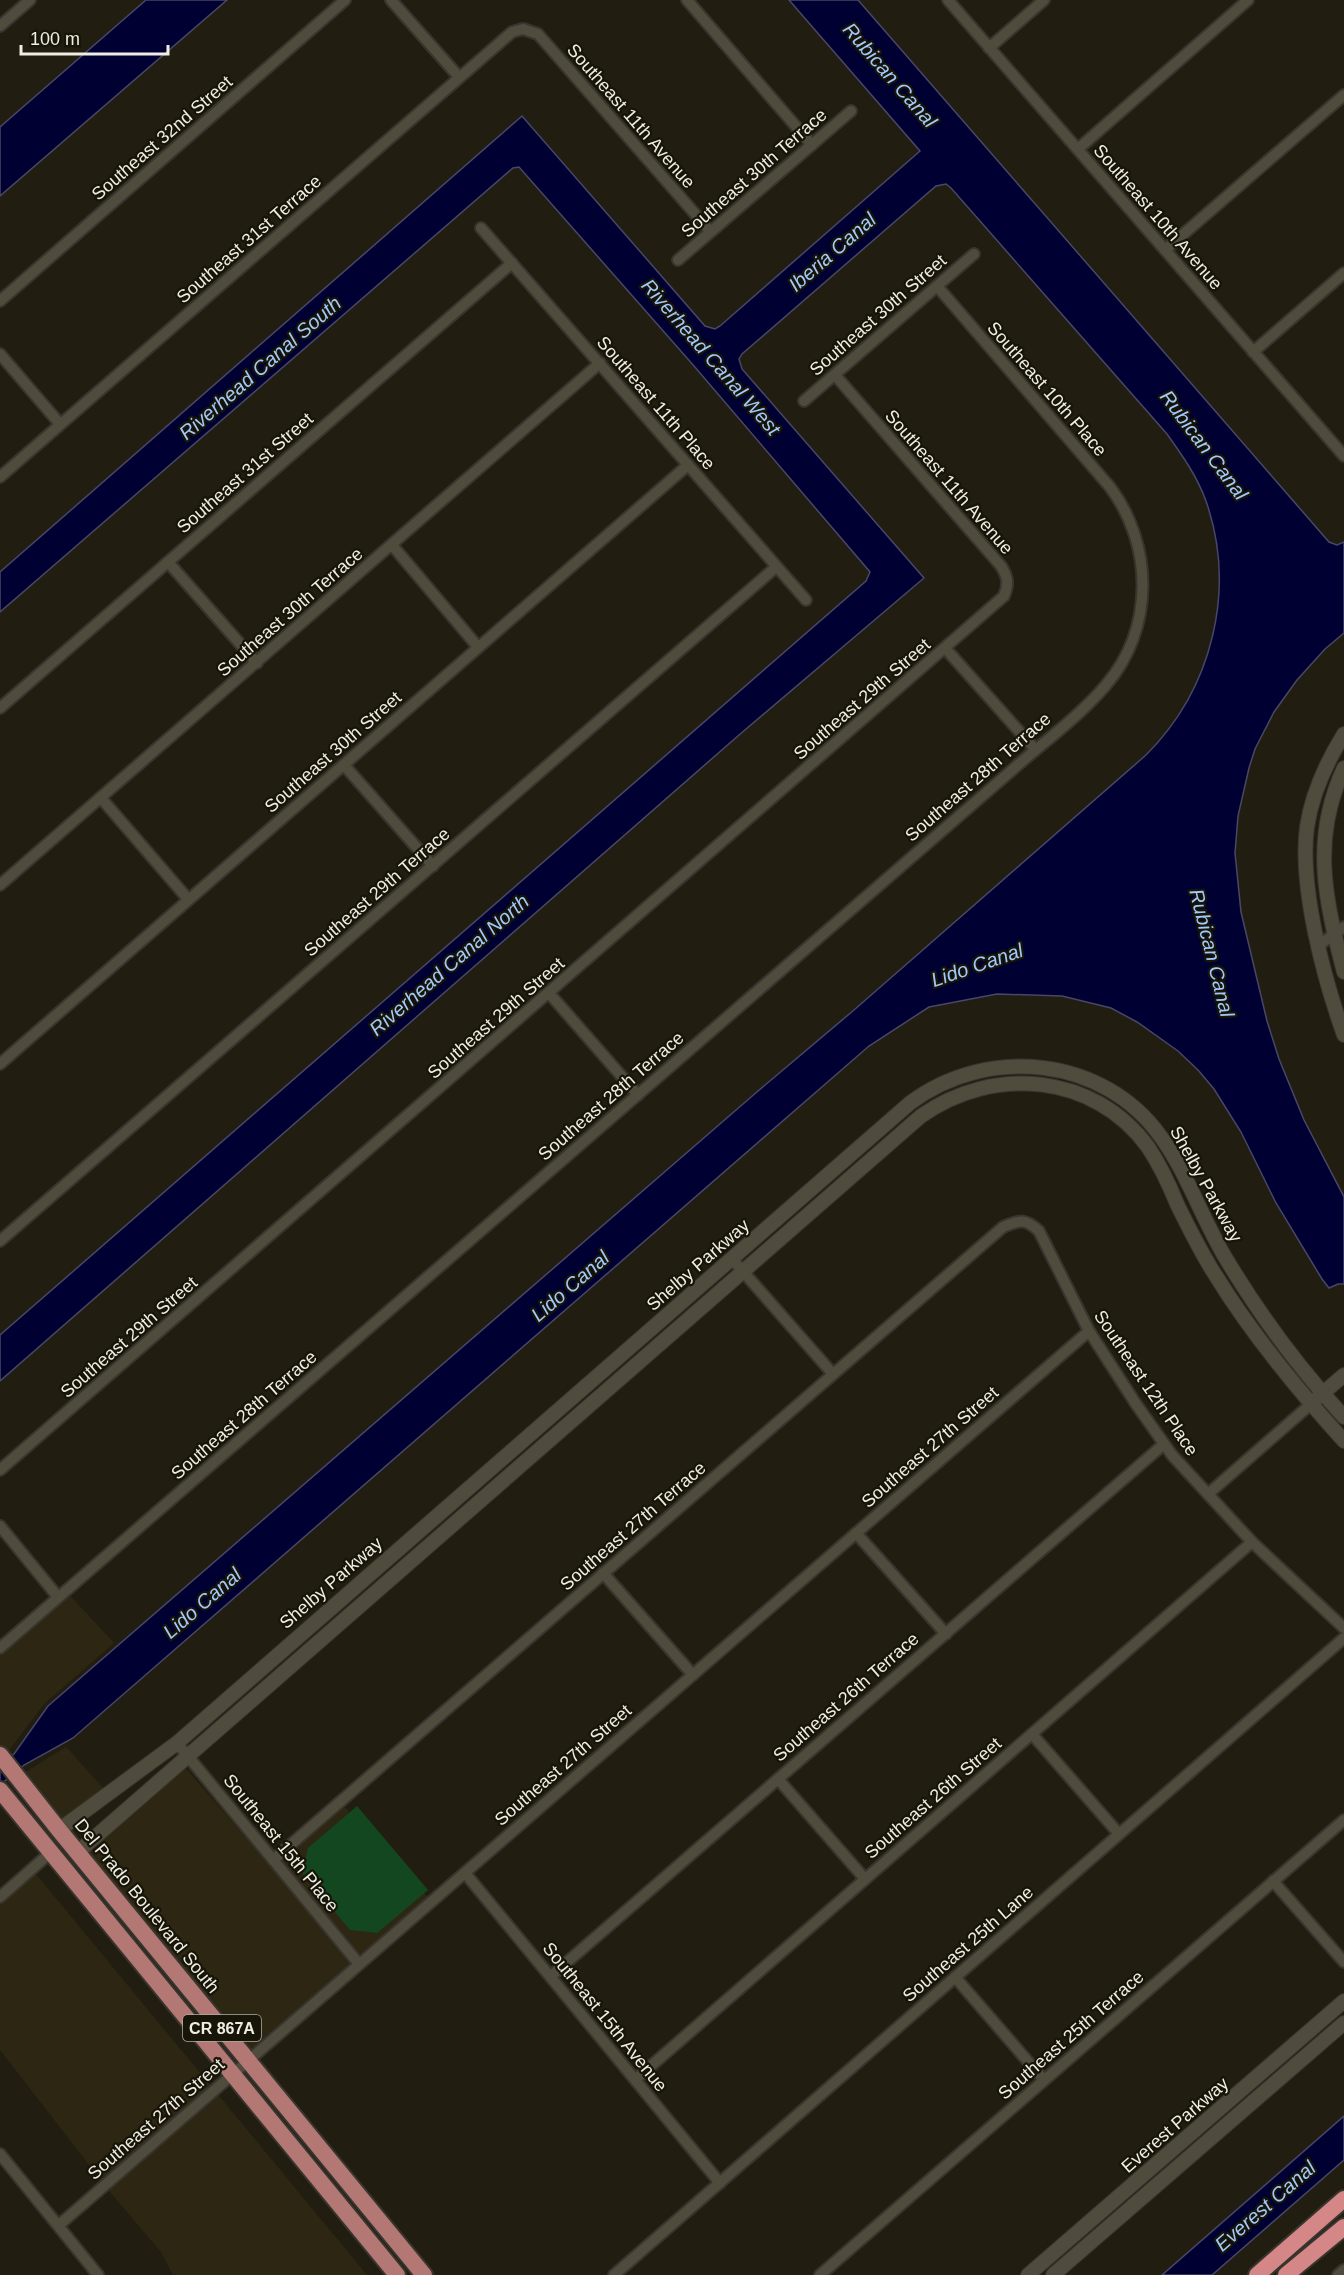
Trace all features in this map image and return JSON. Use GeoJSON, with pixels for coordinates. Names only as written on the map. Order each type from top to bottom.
{"type":"FeatureCollection","features":[{"type":"Feature","properties":{"kind":"highway"},"geometry":{"type":"LineString","coordinates":[[1257,2275],[1344,2199]]}},
{"type":"Feature","properties":{"kind":"highway"},"geometry":{"type":"LineString","coordinates":[[1286,2275],[1344,2227]]}},
{"type":"Feature","properties":{"kind":"highway"},"geometry":{"type":"LineString","coordinates":[[1292,2275],[1329,2239]]}},
{"type":"Feature","properties":{"kind":"highway"},"geometry":{"type":"LineString","coordinates":[[1251,2275],[1274,2259]]}},
{"type":"Feature","properties":{"kind":"main road","name":"Del Prado Boulevard South"},"geometry":{"type":"LineString","coordinates":[[0,1755],[424,2275]]}},
{"type":"Feature","properties":{"kind":"main road"},"geometry":{"type":"LineString","coordinates":[[4,1795],[27,1808],[51,1836],[78,1852]]}},
{"type":"Feature","properties":{"kind":"main road","name":"CR 867A"},"geometry":{"type":"LineString","coordinates":[[4,1795],[397,2275]]}},
{"type":"Feature","properties":{"kind":"main road"},"geometry":{"type":"LineString","coordinates":[[50,1853],[77,1865],[105,1899],[125,1910]]}},
{"type":"Feature","properties":{"kind":"street"},"geometry":{"type":"LineString","coordinates":[[0,26],[30,0]]}},
{"type":"Feature","properties":{"kind":"street","name":"Southeast 32nd Street"},"geometry":{"type":"LineString","coordinates":[[0,301],[345,0]]}},
{"type":"Feature","properties":{"kind":"street"},"geometry":{"type":"LineString","coordinates":[[391,0],[459,77]]}},
{"type":"Feature","properties":{"kind":"street"},"geometry":{"type":"LineString","coordinates":[[687,0],[812,145]]}},
{"type":"Feature","properties":{"kind":"street","name":"Southeast 10th Avenue"},"geometry":{"type":"LineString","coordinates":[[948,0],[1343,453]]}},
{"type":"Feature","properties":{"kind":"street"},"geometry":{"type":"LineString","coordinates":[[989,48],[1044,0]]}},
{"type":"Feature","properties":{"kind":"street"},"geometry":{"type":"LineString","coordinates":[[1078,149],[1248,0]]}},
{"type":"Feature","properties":{"kind":"street","name":"Southeast 31st Terrace"},"geometry":{"type":"LineString","coordinates":[[0,477],[459,77],[512,32],[523,29]]}},
{"type":"Feature","properties":{"kind":"street","name":"Southeast 11th Avenue"},"geometry":{"type":"LineString","coordinates":[[523,29],[537,34],[710,231]]}},
{"type":"Feature","properties":{"kind":"street"},"geometry":{"type":"LineString","coordinates":[[1166,250],[1344,95]]}},
{"type":"Feature","properties":{"kind":"street","name":"Southeast 30th Terrace"},"geometry":{"type":"LineString","coordinates":[[678,260],[851,111]]}},
{"type":"Feature","properties":{"kind":"street","name":"Southeast 11th Place"},"geometry":{"type":"LineString","coordinates":[[481,228],[806,600]]}},
{"type":"Feature","properties":{"kind":"street","name":"Southeast 30th Street"},"geometry":{"type":"LineString","coordinates":[[804,401],[974,254]]}},
{"type":"Feature","properties":{"kind":"street","name":"Southeast 31st Street"},"geometry":{"type":"LineString","coordinates":[[0,708],[512,263]]}},
{"type":"Feature","properties":{"kind":"street"},"geometry":{"type":"LineString","coordinates":[[1253,352],[1344,273]]}},
{"type":"Feature","properties":{"kind":"street","name":"Southeast 10th Place"},"geometry":{"type":"LineString","coordinates":[[937,286],[1110,487],[1129,517]]}},
{"type":"Feature","properties":{"kind":"street"},"geometry":{"type":"LineString","coordinates":[[0,354],[60,424]]}},
{"type":"Feature","properties":{"kind":"street","name":"Southeast 30th Terrace"},"geometry":{"type":"LineString","coordinates":[[0,885],[600,363]]}},
{"type":"Feature","properties":{"kind":"street","name":"Southeast 11th Avenue"},"geometry":{"type":"LineString","coordinates":[[835,375],[1001,566],[1007,576],[1008,586]]}},
{"type":"Feature","properties":{"kind":"street","name":"Southeast 30th Street"},"geometry":{"type":"LineString","coordinates":[[0,1064],[688,465]]}},
{"type":"Feature","properties":{"kind":"street","name":"Southeast 28th Terrace"},"geometry":{"type":"LineString","coordinates":[[0,1648],[1107,685],[1134,638],[1141,612],[1143,580],[1141,554],[1129,517]]}},
{"type":"Feature","properties":{"kind":"street"},"geometry":{"type":"LineString","coordinates":[[392,545],[478,647]]}},
{"type":"Feature","properties":{"kind":"street"},"geometry":{"type":"LineString","coordinates":[[168,562],[257,663]]}},
{"type":"Feature","properties":{"kind":"street","name":"Southeast 29th Terrace"},"geometry":{"type":"LineString","coordinates":[[0,1241],[776,567]]}},
{"type":"Feature","properties":{"kind":"street","name":"Southeast 29th Street"},"geometry":{"type":"LineString","coordinates":[[0,1470],[945,648],[1004,596],[1008,586]]}},
{"type":"Feature","properties":{"kind":"street"},"geometry":{"type":"LineString","coordinates":[[945,648],[1035,750]]}},
{"type":"Feature","properties":{"kind":"street"},"geometry":{"type":"LineString","coordinates":[[1344,734],[1318,783],[1307,826],[1306,863],[1319,945],[1331,995],[1344,1035]]}},
{"type":"Feature","properties":{"kind":"street"},"geometry":{"type":"LineString","coordinates":[[344,765],[433,866]]}},
{"type":"Feature","properties":{"kind":"street"},"geometry":{"type":"LineString","coordinates":[[1344,768],[1328,811],[1323,853],[1324,881],[1339,931],[1344,972]]}},
{"type":"Feature","properties":{"kind":"street"},"geometry":{"type":"LineString","coordinates":[[101,798],[189,899]]}},
{"type":"Feature","properties":{"kind":"street"},"geometry":{"type":"LineString","coordinates":[[1319,945],[1339,931]]}},
{"type":"Feature","properties":{"kind":"street"},"geometry":{"type":"LineString","coordinates":[[549,993],[638,1095]]}},
{"type":"Feature","properties":{"kind":"street","name":"Shelby Parkway"},"geometry":{"type":"LineString","coordinates":[[59,1830],[177,1743],[910,1103],[933,1088],[962,1075],[992,1068],[1017,1066],[1054,1069],[1079,1075],[1102,1086],[1144,1116],[1161,1136],[1178,1164],[1224,1256],[1251,1299],[1323,1394]]}},
{"type":"Feature","properties":{"kind":"street","name":"Shelby Parkway"},"geometry":{"type":"LineString","coordinates":[[78,1852],[921,1116],[957,1095],[984,1087],[1011,1083],[1036,1083],[1060,1087],[1083,1095],[1105,1107],[1127,1125],[1147,1146],[1163,1172],[1193,1236],[1226,1292],[1265,1348],[1311,1404]]}},
{"type":"Feature","properties":{"kind":"street"},"geometry":{"type":"LineString","coordinates":[[910,1103],[921,1116]]}},
{"type":"Feature","properties":{"kind":"street","name":"Southeast 12th Place"},"geometry":{"type":"LineString","coordinates":[[1018,1220],[1030,1223],[1039,1231],[1089,1331],[1164,1444],[1186,1472],[1252,1542],[1344,1628]]}},
{"type":"Feature","properties":{"kind":"street","name":"Southeast 27th Terrace"},"geometry":{"type":"LineString","coordinates":[[273,1860],[1003,1227],[1018,1220]]}},
{"type":"Feature","properties":{"kind":"street"},"geometry":{"type":"LineString","coordinates":[[732,1259],[832,1374]]}},
{"type":"Feature","properties":{"kind":"street","name":"Southeast 27th Street"},"geometry":{"type":"LineString","coordinates":[[59,2225],[1089,1331]]}},
{"type":"Feature","properties":{"kind":"street"},"geometry":{"type":"LineString","coordinates":[[1208,1494],[1344,1375]]}},
{"type":"Feature","properties":{"kind":"street"},"geometry":{"type":"LineString","coordinates":[[1323,1394],[1344,1417]]}},
{"type":"Feature","properties":{"kind":"street"},"geometry":{"type":"LineString","coordinates":[[1311,1404],[1344,1441]]}},
{"type":"Feature","properties":{"kind":"street","name":"Southeast 26th Terrace"},"geometry":{"type":"LineString","coordinates":[[551,1976],[1164,1444]]}},
{"type":"Feature","properties":{"kind":"street"},"geometry":{"type":"LineString","coordinates":[[0,1526],[58,1597]]}},
{"type":"Feature","properties":{"kind":"street"},"geometry":{"type":"LineString","coordinates":[[856,1533],[946,1634]]}},
{"type":"Feature","properties":{"kind":"street","name":"Southeast 26th Street"},"geometry":{"type":"LineString","coordinates":[[636,2079],[1252,1542]]}},
{"type":"Feature","properties":{"kind":"street"},"geometry":{"type":"LineString","coordinates":[[603,1573],[693,1675]]}},
{"type":"Feature","properties":{"kind":"street","name":"Southeast 25th Lane"},"geometry":{"type":"LineString","coordinates":[[614,2275],[1344,1638]]}},
{"type":"Feature","properties":{"kind":"street"},"geometry":{"type":"LineString","coordinates":[[1032,1734],[1119,1834]]}},
{"type":"Feature","properties":{"kind":"street","name":"Southeast 15th Place"},"geometry":{"type":"LineString","coordinates":[[177,1743],[359,1964]]}},
{"type":"Feature","properties":{"kind":"street"},"geometry":{"type":"LineString","coordinates":[[778,1779],[865,1880]]}},
{"type":"Feature","properties":{"kind":"street","name":"Southeast 25th Terrace"},"geometry":{"type":"LineString","coordinates":[[820,2275],[1344,1820]]}},
{"type":"Feature","properties":{"kind":"street"},"geometry":{"type":"LineString","coordinates":[[0,1897],[50,1853]]}},
{"type":"Feature","properties":{"kind":"street","name":"Southeast 15th Avenue"},"geometry":{"type":"LineString","coordinates":[[465,1873],[720,2182]]}},
{"type":"Feature","properties":{"kind":"street"},"geometry":{"type":"LineString","coordinates":[[1273,1881],[1344,1962]]}},
{"type":"Feature","properties":{"kind":"street"},"geometry":{"type":"LineString","coordinates":[[955,1977],[1044,2080]]}},
{"type":"Feature","properties":{"kind":"street","name":"Everest Parkway"},"geometry":{"type":"LineString","coordinates":[[1028,2275],[1344,2001]]}},
{"type":"Feature","properties":{"kind":"street","name":"Everest Parkway"},"geometry":{"type":"LineString","coordinates":[[1056,2273],[1344,2024]]}},
{"type":"Feature","properties":{"kind":"street"},"geometry":{"type":"LineString","coordinates":[[0,2154],[98,2275]]}},
{"type":"Feature","properties":{"kind":"street"},"geometry":{"type":"LineString","coordinates":[[1049,2258],[1056,2273]]}},
{"type":"Feature","properties":{"kind":"street"},"geometry":{"type":"LineString","coordinates":[[1338,2275],[1344,2270]]}},
{"type":"Feature","properties":{"kind":"shaded area"},"geometry":{"type":"Polygon","coordinates":[[[63,1588],[114,1643],[45,1703],[6,1754],[0,1747],[0,1652],[63,1588]]]}},
{"type":"Feature","properties":{"kind":"shaded area"},"geometry":{"type":"Polygon","coordinates":[[[66,1747],[105,1790],[60,1822],[22,1774],[66,1747]]]}},
{"type":"Feature","properties":{"kind":"shaded area"},"geometry":{"type":"Polygon","coordinates":[[[184,1766],[272,1868],[345,1807],[434,1904],[255,2058],[86,1852],[184,1766]]]}},
{"type":"Feature","properties":{"kind":"shaded area"},"geometry":{"type":"Polygon","coordinates":[[[31,1868],[367,2275],[173,2275],[161,2252],[110,2192],[0,2050],[0,1897],[31,1868]]]}},
{"type":"Feature","properties":{"kind":"green space"},"geometry":{"type":"Polygon","coordinates":[[[357,1806],[428,1890],[377,1933],[350,1930],[302,1873],[308,1848],[357,1806]]]}},
{"type":"Feature","properties":{"kind":"water"},"geometry":{"type":"Polygon","coordinates":[[[146,0],[227,0],[0,196],[0,127],[146,0]]]}},
{"type":"Feature","properties":{"kind":"water"},"geometry":{"type":"Polygon","coordinates":[[[789,0],[858,0],[1329,542],[1337,545],[1344,542],[1344,633],[1325,649],[1297,680],[1274,712],[1255,749],[1238,816],[1235,853],[1241,912],[1267,1021],[1279,1059],[1304,1120],[1344,1197],[1344,1284],[1329,1288],[1322,1279],[1276,1203],[1241,1132],[1214,1089],[1178,1051],[1137,1022],[1111,1008],[1062,996],[997,994],[929,1007],[869,1046],[73,1738],[24,1765],[0,1785],[0,1765],[14,1754],[48,1706],[1146,755],[1169,729],[1188,700],[1202,669],[1212,637],[1218,603],[1219,569],[1215,535],[1206,501],[1194,474],[1167,434],[951,188],[946,184],[936,186],[739,359],[742,369],[924,578],[739,735],[0,1381],[0,1335],[866,581],[870,572],[694,366],[519,167],[513,168],[0,612],[0,572],[522,116],[705,326],[715,329],[720,326],[920,151],[789,0]]]}},
{"type":"Feature","properties":{"kind":"water","name":"Everest Canal"},"geometry":{"type":"Polygon","coordinates":[[[1344,2116],[1344,2160],[1212,2275],[1162,2275],[1344,2116]]]}},
{"type":"Feature","properties":{"kind":"water label","name":"Rubican Canal"},"geometry":{"type":"Point","coordinates":[890,75]}},
{"type":"Feature","properties":{"kind":"water label","name":"Iberia Canal"},"geometry":{"type":"Point","coordinates":[832,252]}},
{"type":"Feature","properties":{"kind":"water label","name":"Riverhead Canal West"},"geometry":{"type":"Point","coordinates":[711,357]}},
{"type":"Feature","properties":{"kind":"water label","name":"Riverhead Canal South"},"geometry":{"type":"Point","coordinates":[260,368]}},
{"type":"Feature","properties":{"kind":"water label","name":"Rubican Canal"},"geometry":{"type":"Point","coordinates":[1204,445]}},
{"type":"Feature","properties":{"kind":"water label","name":"Rubican Canal"},"geometry":{"type":"Point","coordinates":[1212,953]}},
{"type":"Feature","properties":{"kind":"water label","name":"Riverhead Canal North"},"geometry":{"type":"Point","coordinates":[449,965]}},
{"type":"Feature","properties":{"kind":"water label","name":"Lido Canal"},"geometry":{"type":"Point","coordinates":[977,965]}},
{"type":"Feature","properties":{"kind":"water label","name":"Lido Canal"},"geometry":{"type":"Point","coordinates":[570,1286]}},
{"type":"Feature","properties":{"kind":"water label","name":"Lido Canal"},"geometry":{"type":"Point","coordinates":[202,1603]}}]}
